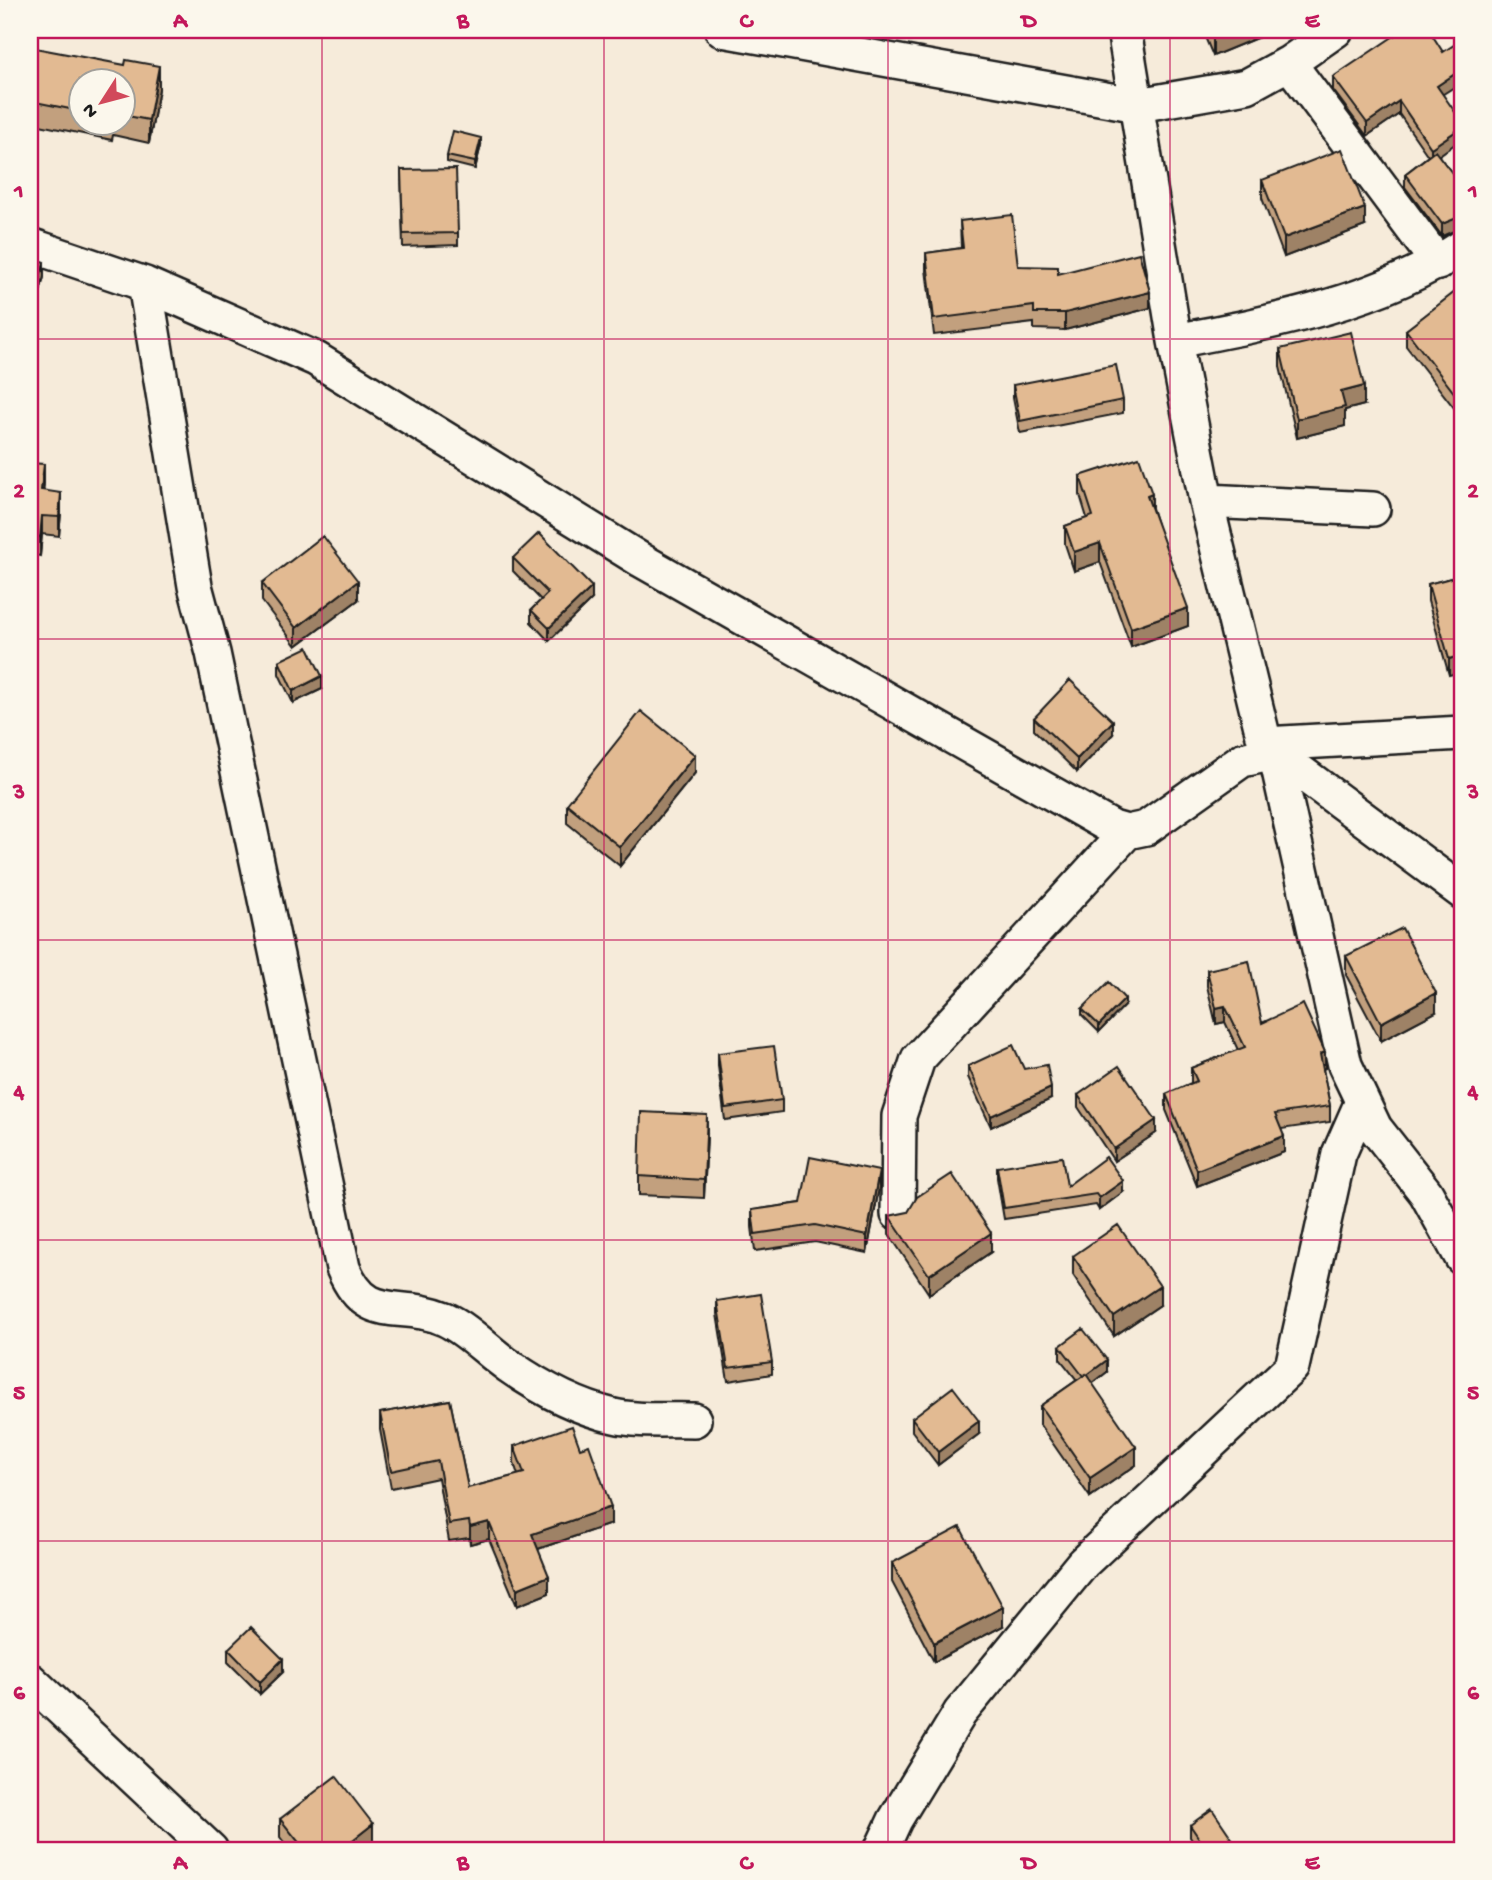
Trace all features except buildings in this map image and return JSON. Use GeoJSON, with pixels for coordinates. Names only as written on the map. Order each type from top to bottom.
{"type":"FeatureCollection","features":[{"type":"Feature","properties":{"kind":"street"},"geometry":{"type":"LineString","coordinates":[[722,30],[1138,105],[1247,86],[1289,63],[1336,30]]}},
{"type":"Feature","properties":{"kind":"street"},"geometry":{"type":"LineString","coordinates":[[1124,30],[1175,341],[1206,501],[1270,748],[1345,1065],[1361,1104],[1375,1128],[1426,1193],[1462,1258]]}},
{"type":"Feature","properties":{"kind":"street"},"geometry":{"type":"LineString","coordinates":[[1175,341],[1310,313],[1450,255],[1289,63]]}},
{"type":"Feature","properties":{"kind":"street"},"geometry":{"type":"LineString","coordinates":[[30,245],[145,284],[316,359],[640,560],[1113,828],[1127,832],[1146,828],[1242,760],[1270,748],[1462,733]]}},
{"type":"Feature","properties":{"kind":"street"},"geometry":{"type":"LineString","coordinates":[[145,284],[195,586],[213,653],[343,1268],[352,1290],[369,1304],[442,1318],[461,1327],[508,1365],[560,1399],[616,1417],[694,1420]]}},
{"type":"Feature","properties":{"kind":"street"},"geometry":{"type":"LineString","coordinates":[[1206,501],[1373,509]]}},
{"type":"Feature","properties":{"kind":"street"},"geometry":{"type":"LineString","coordinates":[[1270,748],[1462,892]]}},
{"type":"Feature","properties":{"kind":"street"},"geometry":{"type":"LineString","coordinates":[[898,1214],[899,1116],[918,1059],[1127,832]]}},
{"type":"Feature","properties":{"kind":"street"},"geometry":{"type":"LineString","coordinates":[[881,1850],[895,1820],[960,1713],[1083,1563],[1292,1367],[1339,1154],[1361,1104]]}},
{"type":"Feature","properties":{"kind":"street"},"geometry":{"type":"LineString","coordinates":[[30,1680],[211,1850]]}}]}
